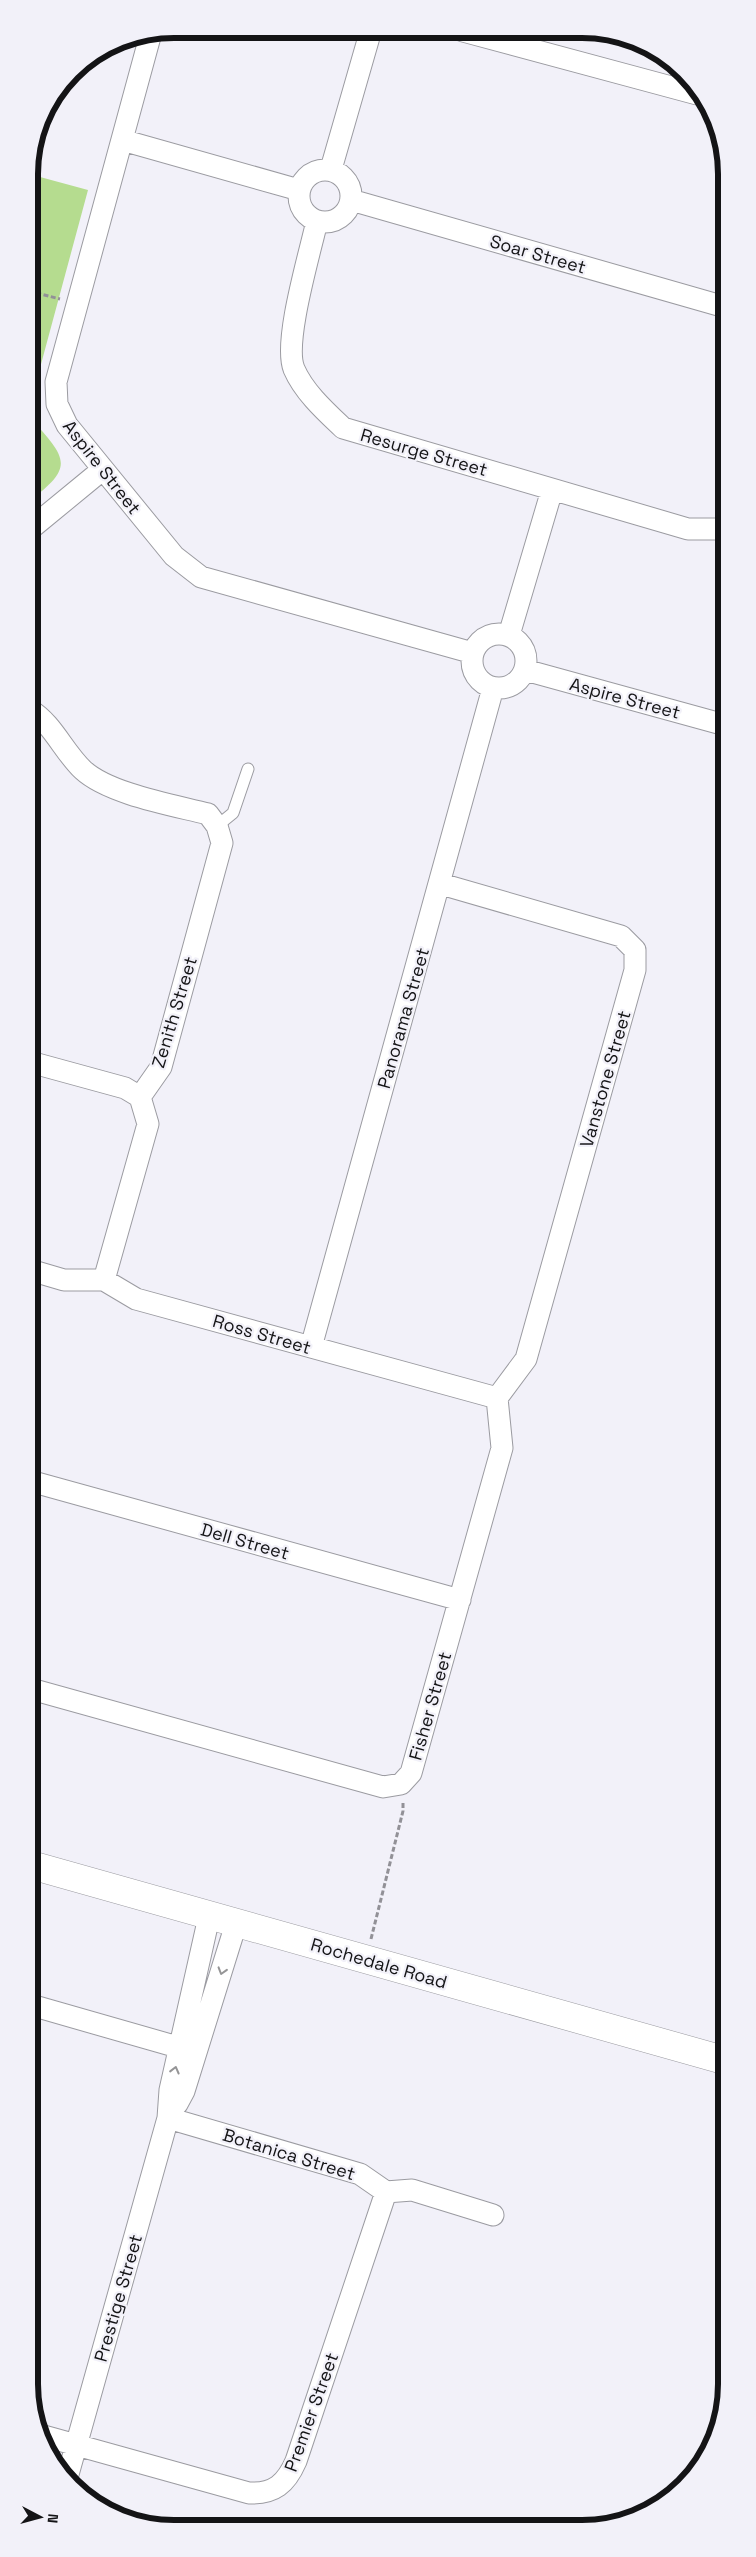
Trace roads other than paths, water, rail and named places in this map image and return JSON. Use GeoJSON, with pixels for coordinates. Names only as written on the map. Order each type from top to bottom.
{"type":"FeatureCollection","features":[{"type":"Feature","properties":{"kind":"main road","name":"Rochedale Road"},"geometry":{"type":"LineString","coordinates":[[37,1868],[718,2058]]}},
{"type":"Feature","properties":{"kind":"street"},"geometry":{"type":"LineString","coordinates":[[331,169],[369,37]]}},
{"type":"Feature","properties":{"kind":"street"},"geometry":{"type":"LineString","coordinates":[[485,37],[691,92]]}},
{"type":"Feature","properties":{"kind":"street","name":"Aspire Street"},"geometry":{"type":"LineString","coordinates":[[149,40],[56,382],[57,404],[67,425],[174,556],[201,578],[473,653]]}},
{"type":"Feature","properties":{"kind":"street"},"geometry":{"type":"LineString","coordinates":[[122,140],[299,190]]}},
{"type":"Feature","properties":{"kind":"street"},"geometry":{"type":"LineString","coordinates":[[320,169],[331,169],[347,181],[351,190],[351,200],[342,216],[326,222],[317,221],[308,216],[302,209],[298,200],[299,190],[303,180],[311,173],[320,169]]}},
{"type":"Feature","properties":{"kind":"street","name":"Soar Street"},"geometry":{"type":"LineString","coordinates":[[351,200],[718,305]]}},
{"type":"Feature","properties":{"kind":"street","name":"Resurge Street"},"geometry":{"type":"LineString","coordinates":[[317,221],[292,339],[294,368],[312,397],[343,428],[688,530],[718,529]]}},
{"type":"Feature","properties":{"kind":"street"},"geometry":{"type":"LineString","coordinates":[[38,523],[102,470]]}},
{"type":"Feature","properties":{"kind":"street"},"geometry":{"type":"LineString","coordinates":[[509,635],[552,490]]}},
{"type":"Feature","properties":{"kind":"street"},"geometry":{"type":"LineString","coordinates":[[498,633],[509,635],[518,640],[524,649],[527,660],[526,670],[521,679],[513,685],[493,688],[478,679],[472,662],[473,653],[478,643],[487,636],[498,633]]}},
{"type":"Feature","properties":{"kind":"street","name":"Aspire Street"},"geometry":{"type":"LineString","coordinates":[[526,670],[718,723]]}},
{"type":"Feature","properties":{"kind":"street","name":"Panorama Street"},"geometry":{"type":"LineString","coordinates":[[311,1347],[441,884],[493,688]]}},
{"type":"Feature","properties":{"kind":"street"},"geometry":{"type":"LineString","coordinates":[[38,715],[83,770],[107,786],[208,814],[217,826]]}},
{"type":"Feature","properties":{"kind":"street","name":"Zenith Street"},"geometry":{"type":"LineString","coordinates":[[140,1097],[161,1067],[222,843],[217,826]]}},
{"type":"Feature","properties":{"kind":"street","name":"Vanstone Street"},"geometry":{"type":"LineString","coordinates":[[441,884],[621,936],[634,950],[636,970],[526,1359],[497,1398]]}},
{"type":"Feature","properties":{"kind":"street"},"geometry":{"type":"LineString","coordinates":[[38,1064],[125,1088],[140,1097],[148,1124],[104,1280],[64,1280],[38,1272]]}},
{"type":"Feature","properties":{"kind":"street","name":"Ross Street"},"geometry":{"type":"LineString","coordinates":[[104,1280],[136,1299],[497,1398]]}},
{"type":"Feature","properties":{"kind":"street","name":"Fisher Street"},"geometry":{"type":"LineString","coordinates":[[37,1691],[383,1788],[401,1784],[411,1773],[502,1448],[497,1398]]}},
{"type":"Feature","properties":{"kind":"street","name":"Dell Street"},"geometry":{"type":"LineString","coordinates":[[37,1483],[460,1600]]}},
{"type":"Feature","properties":{"kind":"street","name":"Prestige Street"},"geometry":{"type":"LineString","coordinates":[[69,2470],[168,2118],[170,2090],[210,1917]]}},
{"type":"Feature","properties":{"kind":"street","name":"Prestige Street"},"geometry":{"type":"LineString","coordinates":[[168,2118],[184,2091],[236,1924]]}},
{"type":"Feature","properties":{"kind":"street"},"geometry":{"type":"LineString","coordinates":[[37,2007],[181,2048]]}},
{"type":"Feature","properties":{"kind":"street","name":"Botanica Street"},"geometry":{"type":"LineString","coordinates":[[168,2118],[360,2174],[386,2192]]}},
{"type":"Feature","properties":{"kind":"street"},"geometry":{"type":"LineString","coordinates":[[386,2192],[412,2190],[493,2215]]}},
{"type":"Feature","properties":{"kind":"street","name":"Premier Street"},"geometry":{"type":"LineString","coordinates":[[49,2437],[249,2493],[263,2493],[283,2484],[296,2461],[386,2192]]}},
{"type":"Feature","properties":{"kind":"lane"},"geometry":{"type":"LineString","coordinates":[[217,826],[233,813],[248,768]]}}]}
